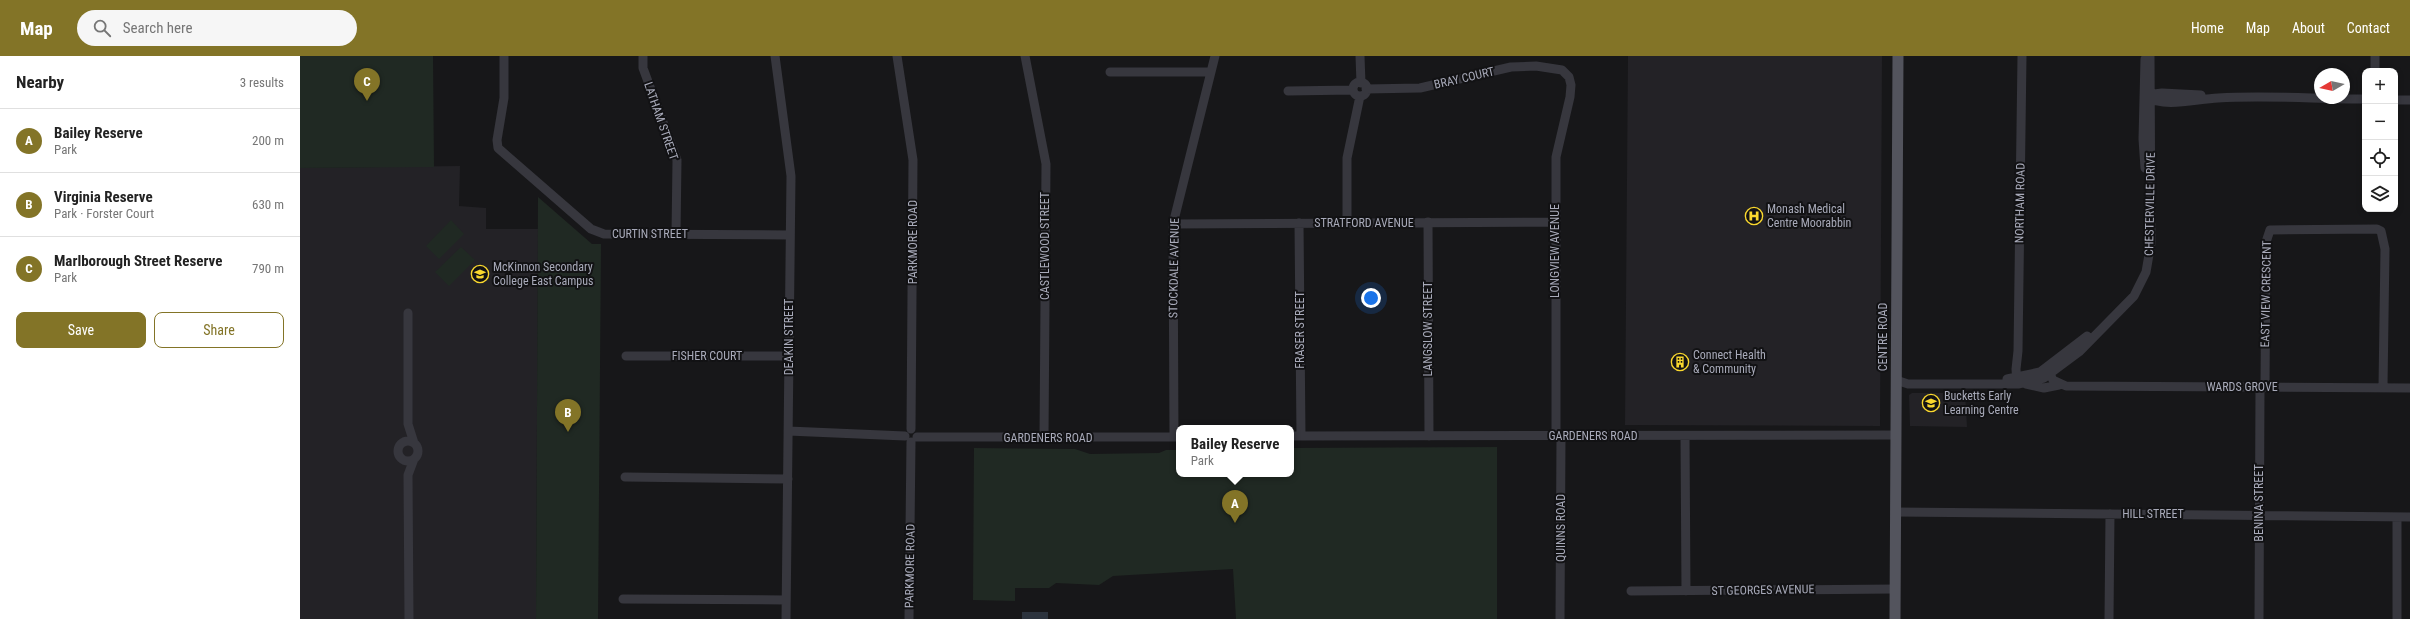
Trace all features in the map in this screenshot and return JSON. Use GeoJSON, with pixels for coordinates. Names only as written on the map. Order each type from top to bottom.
{"type":"FeatureCollection","features":[{"type":"Feature","properties":{"kind":"main road","name":"CENTRE ROAD"},"geometry":{"type":"LineString","coordinates":[[1895,619],[1898,56]]}},
{"type":"Feature","properties":{"kind":"street","name":"CURTIN STREET"},"geometry":{"type":"LineString","coordinates":[[504,56],[504,98],[497,144],[500,152],[591,229],[604,234],[790,235]]}},
{"type":"Feature","properties":{"kind":"street","name":"LATHAM STREET"},"geometry":{"type":"LineString","coordinates":[[642,56],[643,68],[677,160],[676,234]]}},
{"type":"Feature","properties":{"kind":"street","name":"DEAKIN STREET"},"geometry":{"type":"LineString","coordinates":[[775,56],[791,176],[786,619]]}},
{"type":"Feature","properties":{"kind":"street","name":"PARKMORE ROAD"},"geometry":{"type":"LineString","coordinates":[[898,56],[913,160],[909,619]]}},
{"type":"Feature","properties":{"kind":"street","name":"CASTLEWOOD STREET"},"geometry":{"type":"LineString","coordinates":[[1025,56],[1046,164],[1044,438]]}},
{"type":"Feature","properties":{"kind":"street","name":"STOCKDALE AVENUE"},"geometry":{"type":"LineString","coordinates":[[1176,437],[1173,224],[1215,56]]}},
{"type":"Feature","properties":{"kind":"street"},"geometry":{"type":"LineString","coordinates":[[1288,91],[1356,93],[1364,95],[1360,56]]}},
{"type":"Feature","properties":{"kind":"street","name":"NORTHAM ROAD"},"geometry":{"type":"LineString","coordinates":[[2020,381],[2018,351],[2022,56]]}},
{"type":"Feature","properties":{"kind":"street","name":"CHESTERVILLE DRIVE"},"geometry":{"type":"LineString","coordinates":[[2145,56],[2148,96]]}},
{"type":"Feature","properties":{"kind":"street","name":"CHESTERVILLE DRIVE"},"geometry":{"type":"LineString","coordinates":[[2020,381],[2040,372],[2051,371],[2113,312],[2130,293],[2142,270],[2146,235],[2150,56]]}},
{"type":"Feature","properties":{"kind":"street"},"geometry":{"type":"LineString","coordinates":[[2375,56],[2375,68]]}},
{"type":"Feature","properties":{"kind":"street","name":"BRAY COURT"},"geometry":{"type":"LineString","coordinates":[[1363,86],[1420,88],[1511,67],[1536,66],[1562,70]]}},
{"type":"Feature","properties":{"kind":"street","name":"LONGVIEW AVENUE"},"geometry":{"type":"LineString","coordinates":[[1559,436],[1555,222],[1556,157],[1571,85],[1569,77],[1562,70]]}},
{"type":"Feature","properties":{"kind":"street"},"geometry":{"type":"LineString","coordinates":[[1110,72],[1211,72]]}},
{"type":"Feature","properties":{"kind":"street"},"geometry":{"type":"LineString","coordinates":[[1347,223],[1347,158],[1356,93]]}},
{"type":"Feature","properties":{"kind":"street"},"geometry":{"type":"LineString","coordinates":[[2148,96],[2362,99]]}},
{"type":"Feature","properties":{"kind":"street"},"geometry":{"type":"LineString","coordinates":[[2398,100],[2410,100]]}},
{"type":"Feature","properties":{"kind":"street","name":"LANGSLOW STREET"},"geometry":{"type":"LineString","coordinates":[[1428,222],[1429,436]]}},
{"type":"Feature","properties":{"kind":"street","name":"STRATFORD AVENUE"},"geometry":{"type":"LineString","coordinates":[[1173,224],[1555,222]]}},
{"type":"Feature","properties":{"kind":"street","name":"FRASER STREET"},"geometry":{"type":"LineString","coordinates":[[1299,223],[1301,436]]}},
{"type":"Feature","properties":{"kind":"street","name":"EAST VIEW CRESCENT"},"geometry":{"type":"LineString","coordinates":[[2262,387],[2266,242],[2270,230],[2377,229],[2381,231],[2386,249],[2383,388]]}},
{"type":"Feature","properties":{"kind":"street"},"geometry":{"type":"LineString","coordinates":[[408,312],[408,424],[414,443],[418,449],[408,475],[409,619]]}},
{"type":"Feature","properties":{"kind":"street","name":"FISHER COURT"},"geometry":{"type":"LineString","coordinates":[[626,356],[789,356]]}},
{"type":"Feature","properties":{"kind":"street"},"geometry":{"type":"LineString","coordinates":[[2051,371],[2059,385]]}},
{"type":"Feature","properties":{"kind":"street"},"geometry":{"type":"LineString","coordinates":[[2051,371],[2073,386]]}},
{"type":"Feature","properties":{"kind":"street"},"geometry":{"type":"LineString","coordinates":[[1896,380],[1908,384],[2020,381]]}},
{"type":"Feature","properties":{"kind":"street","name":"WARDS GROVE"},"geometry":{"type":"LineString","coordinates":[[2020,381],[2044,388],[2059,385],[2410,388]]}},
{"type":"Feature","properties":{"kind":"street","name":"BENINA STREET"},"geometry":{"type":"LineString","coordinates":[[2259,619],[2259,514],[2262,387]]}},
{"type":"Feature","properties":{"kind":"street"},"geometry":{"type":"LineString","coordinates":[[408,424],[398,451],[408,475]]}},
{"type":"Feature","properties":{"kind":"street","name":"GARDENERS ROAD"},"geometry":{"type":"LineString","coordinates":[[788,431],[911,436],[1044,438],[1176,437]]}},
{"type":"Feature","properties":{"kind":"street","name":"GARDENERS ROAD"},"geometry":{"type":"LineString","coordinates":[[1294,436],[1896,435]]}},
{"type":"Feature","properties":{"kind":"street","name":"QUINNS ROAD"},"geometry":{"type":"LineString","coordinates":[[1559,436],[1560,619]]}},
{"type":"Feature","properties":{"kind":"street"},"geometry":{"type":"LineString","coordinates":[[1685,436],[1686,591]]}},
{"type":"Feature","properties":{"kind":"street"},"geometry":{"type":"LineString","coordinates":[[402,443],[410,441],[414,443]]}},
{"type":"Feature","properties":{"kind":"street"},"geometry":{"type":"LineString","coordinates":[[401,458],[410,461],[414,459]]}},
{"type":"Feature","properties":{"kind":"street"},"geometry":{"type":"LineString","coordinates":[[625,478],[788,479]]}},
{"type":"Feature","properties":{"kind":"street","name":"HILL STREET"},"geometry":{"type":"LineString","coordinates":[[1896,512],[2259,514],[2410,517]]}},
{"type":"Feature","properties":{"kind":"street"},"geometry":{"type":"LineString","coordinates":[[2109,619],[2110,514]]}},
{"type":"Feature","properties":{"kind":"street"},"geometry":{"type":"LineString","coordinates":[[2397,517],[2397,619]]}},
{"type":"Feature","properties":{"kind":"street","name":"ST GEORGES AVENUE"},"geometry":{"type":"LineString","coordinates":[[1630,591],[1895,589]]}},
{"type":"Feature","properties":{"kind":"street"},"geometry":{"type":"LineString","coordinates":[[623,599],[786,600]]}},
{"type":"Feature","properties":{"kind":"shaded area"},"geometry":{"type":"Polygon","coordinates":[[[300,56],[433,56],[434,167],[300,168],[300,56]]]}},
{"type":"Feature","properties":{"kind":"shaded area","name":"Monash Medical Centre Moorabbin"},"geometry":{"type":"Polygon","coordinates":[[[1628,56],[1882,56],[1880,426],[1625,425],[1628,56]]]}},
{"type":"Feature","properties":{"kind":"shaded area"},"geometry":{"type":"Polygon","coordinates":[[[460,166],[459,206],[486,208],[486,229],[538,229],[536,619],[300,619],[300,168],[460,166]]]}},
{"type":"Feature","properties":{"kind":"shaded area"},"geometry":{"type":"Polygon","coordinates":[[[538,197],[592,244],[601,244],[598,619],[536,619],[538,197]]]}},
{"type":"Feature","properties":{"kind":"shaded area"},"geometry":{"type":"Polygon","coordinates":[[[451,220],[464,234],[439,259],[426,246],[451,220]]]}},
{"type":"Feature","properties":{"kind":"shaded area"},"geometry":{"type":"Polygon","coordinates":[[[461,247],[475,260],[449,286],[435,272],[461,247]]]}},
{"type":"Feature","properties":{"kind":"shaded area"},"geometry":{"type":"Polygon","coordinates":[[[1912,393],[1965,393],[1967,427],[1910,426],[1909,395],[1912,393]]]}},
{"type":"Feature","properties":{"kind":"shaded area"},"geometry":{"type":"Polygon","coordinates":[[[1497,447],[1497,619],[1236,619],[1233,569],[1113,576],[1099,585],[1056,583],[1049,588],[1015,588],[1015,601],[973,600],[974,448],[1075,449],[1090,454],[1159,453],[1166,450],[1176,450],[1176,477],[1294,477],[1294,448],[1497,447]]]}},
{"type":"Feature","properties":{"kind":"shaded area"},"geometry":{"type":"Polygon","coordinates":[[[1022,612],[1048,612],[1048,619],[1022,619],[1022,612]]]}},
{"type":"Feature","properties":{"kind":"place","name":"Marlborough Street Reserve"},"geometry":{"type":"Point","coordinates":[367,101]}},
{"type":"Feature","properties":{"kind":"place","name":"Monash Medical Centre Moorabbin"},"geometry":{"type":"Point","coordinates":[1754,216]}},
{"type":"Feature","properties":{"kind":"place","name":"McKinnon Secondary College East Campus"},"geometry":{"type":"Point","coordinates":[480,274]}},
{"type":"Feature","properties":{"kind":"place","name":"Connect Health & Community"},"geometry":{"type":"Point","coordinates":[1680,362]}},
{"type":"Feature","properties":{"kind":"place","name":"Bucketts Early Learning Centre"},"geometry":{"type":"Point","coordinates":[1931,403]}},
{"type":"Feature","properties":{"kind":"place","name":"Virginia Reserve"},"geometry":{"type":"Point","coordinates":[568,432]}},
{"type":"Feature","properties":{"kind":"place","name":"Bailey Reserve"},"geometry":{"type":"Point","coordinates":[1235,523]}}]}
